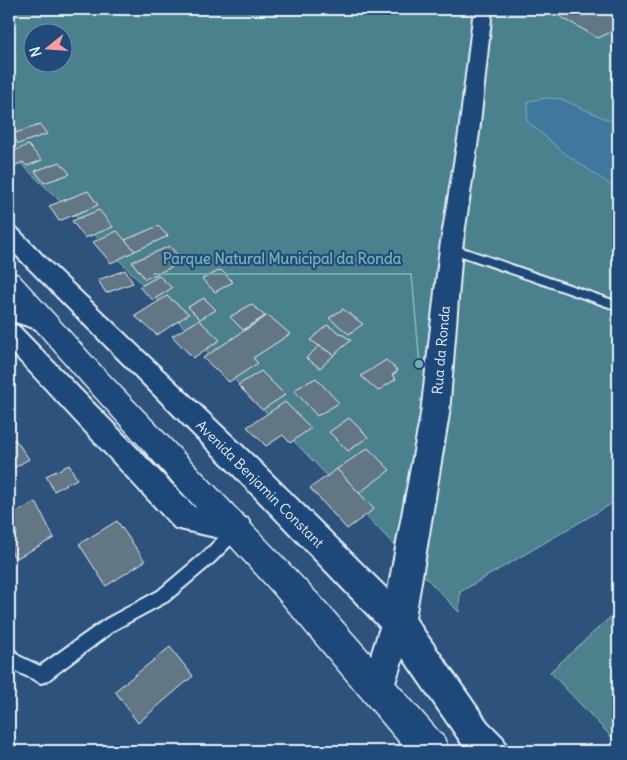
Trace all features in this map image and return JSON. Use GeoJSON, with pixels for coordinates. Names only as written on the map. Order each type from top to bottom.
{"type":"FeatureCollection","features":[{"type":"Feature","properties":{"kind":"main road"},"geometry":{"type":"LineString","coordinates":[[9,281],[43,322],[236,529],[378,687],[431,751]]}},
{"type":"Feature","properties":{"kind":"street","name":"Rua da Ronda"},"geometry":{"type":"LineString","coordinates":[[378,687],[398,622],[435,414],[451,248],[469,133],[483,9]]}},
{"type":"Feature","properties":{"kind":"street","name":"Avenida Benjamin Constant"},"geometry":{"type":"LineString","coordinates":[[9,234],[41,268],[250,472],[398,622],[475,734],[490,751]]}},
{"type":"Feature","properties":{"kind":"street"},"geometry":{"type":"LineString","coordinates":[[9,311],[43,322]]}},
{"type":"Feature","properties":{"kind":"street"},"geometry":{"type":"LineString","coordinates":[[9,333],[186,519],[236,529]]}},
{"type":"Feature","properties":{"kind":"lane"},"geometry":{"type":"LineString","coordinates":[[451,248],[617,306]]}},
{"type":"Feature","properties":{"kind":"lane"},"geometry":{"type":"LineString","coordinates":[[9,657],[13,662],[41,675],[111,624],[163,596],[209,557],[236,529]]}},
{"type":"Feature","properties":{"kind":"green space"},"geometry":{"type":"Polygon","coordinates":[[[9,9],[618,9],[618,500],[460,592],[459,612],[88,228],[9,152],[9,9]]]}},
{"type":"Feature","properties":{"kind":"green space"},"geometry":{"type":"Polygon","coordinates":[[[618,610],[618,744],[550,672],[618,610]]]}},
{"type":"Feature","properties":{"kind":"water"},"geometry":{"type":"Polygon","coordinates":[[[547,98],[561,99],[618,124],[618,190],[563,152],[527,121],[528,101],[547,98]]]}},
{"type":"Feature","properties":{"kind":"building"},"geometry":{"type":"Polygon","coordinates":[[[547,9],[614,9],[618,11],[618,29],[598,38],[547,9]]]}},
{"type":"Feature","properties":{"kind":"building"},"geometry":{"type":"Polygon","coordinates":[[[40,125],[47,134],[18,144],[12,134],[40,125]]]}},
{"type":"Feature","properties":{"kind":"building"},"geometry":{"type":"Polygon","coordinates":[[[28,145],[42,160],[27,166],[23,162],[9,168],[9,153],[28,145]]]}},
{"type":"Feature","properties":{"kind":"building"},"geometry":{"type":"Polygon","coordinates":[[[60,162],[70,174],[44,183],[35,171],[60,162]]]}},
{"type":"Feature","properties":{"kind":"building"},"geometry":{"type":"Polygon","coordinates":[[[88,191],[98,205],[59,221],[49,206],[88,191]]]}},
{"type":"Feature","properties":{"kind":"building"},"geometry":{"type":"Polygon","coordinates":[[[99,210],[113,227],[85,238],[72,221],[99,210]]]}},
{"type":"Feature","properties":{"kind":"building"},"geometry":{"type":"Polygon","coordinates":[[[158,226],[168,236],[135,251],[125,240],[158,226]]]}},
{"type":"Feature","properties":{"kind":"building"},"geometry":{"type":"Polygon","coordinates":[[[117,231],[135,251],[111,263],[93,242],[117,231]]]}},
{"type":"Feature","properties":{"kind":"building"},"geometry":{"type":"Polygon","coordinates":[[[170,246],[183,262],[145,279],[132,262],[170,246]]]}},
{"type":"Feature","properties":{"kind":"building"},"geometry":{"type":"Polygon","coordinates":[[[125,270],[133,283],[106,293],[98,280],[125,270]]]}},
{"type":"Feature","properties":{"kind":"building"},"geometry":{"type":"Polygon","coordinates":[[[221,270],[233,282],[215,292],[202,279],[221,270]]]}},
{"type":"Feature","properties":{"kind":"building"},"geometry":{"type":"Polygon","coordinates":[[[159,276],[172,288],[153,300],[139,287],[159,276]]]}},
{"type":"Feature","properties":{"kind":"building"},"geometry":{"type":"Polygon","coordinates":[[[167,296],[189,314],[157,335],[135,316],[167,296]]]}},
{"type":"Feature","properties":{"kind":"building"},"geometry":{"type":"Polygon","coordinates":[[[204,298],[216,310],[200,319],[188,307],[204,298]]]}},
{"type":"Feature","properties":{"kind":"building"},"geometry":{"type":"Polygon","coordinates":[[[251,304],[265,316],[243,330],[230,317],[251,304]]]}},
{"type":"Feature","properties":{"kind":"building"},"geometry":{"type":"Polygon","coordinates":[[[343,309],[363,324],[349,334],[329,318],[343,309]]]}},
{"type":"Feature","properties":{"kind":"building"},"geometry":{"type":"Polygon","coordinates":[[[268,315],[290,334],[253,358],[258,363],[229,382],[203,358],[268,315]]]}},
{"type":"Feature","properties":{"kind":"building"},"geometry":{"type":"Polygon","coordinates":[[[199,320],[220,340],[193,358],[172,336],[199,320]]]}},
{"type":"Feature","properties":{"kind":"building"},"geometry":{"type":"Polygon","coordinates":[[[327,325],[351,340],[334,355],[310,340],[327,325]]]}},
{"type":"Feature","properties":{"kind":"building"},"geometry":{"type":"Polygon","coordinates":[[[319,346],[334,355],[320,368],[306,358],[319,346]]]}},
{"type":"Feature","properties":{"kind":"building"},"geometry":{"type":"Polygon","coordinates":[[[386,360],[398,371],[392,375],[396,379],[378,391],[361,376],[386,360]]]}},
{"type":"Feature","properties":{"kind":"building"},"geometry":{"type":"Polygon","coordinates":[[[261,371],[285,395],[262,410],[238,385],[261,371]]]}},
{"type":"Feature","properties":{"kind":"building"},"geometry":{"type":"Polygon","coordinates":[[[316,378],[339,403],[317,416],[294,390],[316,378]]]}},
{"type":"Feature","properties":{"kind":"building"},"geometry":{"type":"Polygon","coordinates":[[[285,402],[311,428],[290,443],[283,435],[266,446],[247,427],[285,402]]]}},
{"type":"Feature","properties":{"kind":"building"},"geometry":{"type":"Polygon","coordinates":[[[349,418],[368,437],[348,451],[329,432],[349,418]]]}},
{"type":"Feature","properties":{"kind":"building"},"geometry":{"type":"Polygon","coordinates":[[[15,439],[29,459],[9,471],[9,443],[15,439]]]}},
{"type":"Feature","properties":{"kind":"building"},"geometry":{"type":"Polygon","coordinates":[[[368,448],[390,470],[359,493],[337,469],[368,448]]]}},
{"type":"Feature","properties":{"kind":"building"},"geometry":{"type":"Polygon","coordinates":[[[69,465],[77,479],[54,491],[46,476],[69,465]]]}},
{"type":"Feature","properties":{"kind":"building"},"geometry":{"type":"Polygon","coordinates":[[[337,469],[374,509],[347,529],[310,488],[337,469]]]}},
{"type":"Feature","properties":{"kind":"building"},"geometry":{"type":"Polygon","coordinates":[[[36,502],[54,538],[15,559],[9,546],[9,538],[17,534],[9,516],[36,502]]]}},
{"type":"Feature","properties":{"kind":"building"},"geometry":{"type":"Polygon","coordinates":[[[117,521],[145,561],[106,586],[79,544],[117,521]]]}},
{"type":"Feature","properties":{"kind":"building"},"geometry":{"type":"Polygon","coordinates":[[[170,647],[193,676],[138,723],[115,691],[170,647]]]}},
{"type":"Feature","properties":{"kind":"place","name":"Parque Natural Municipal da Ronda"},"geometry":{"type":"Point","coordinates":[419,364]}}]}
